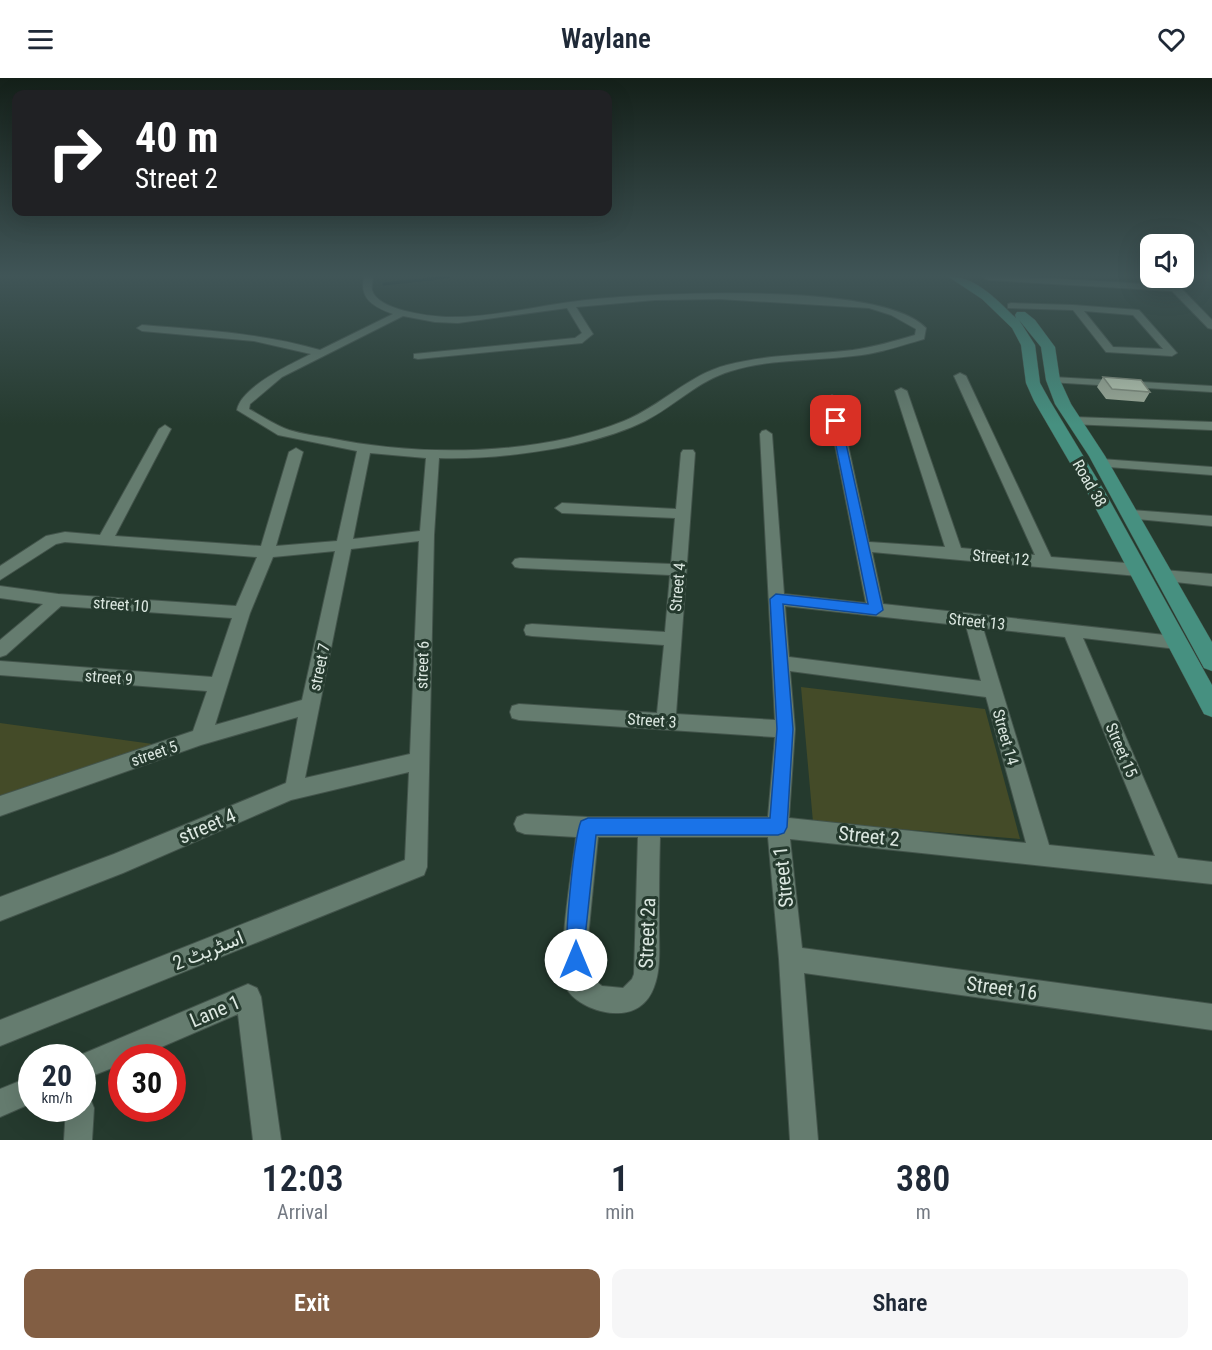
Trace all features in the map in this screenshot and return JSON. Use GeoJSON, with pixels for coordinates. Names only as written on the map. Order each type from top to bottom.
{"type":"FeatureCollection","features":[{"type":"Feature","properties":{"kind":"main road","name":"Road 38"},"geometry":{"type":"LineString","coordinates":[[1018,327],[1028,345],[1033,383],[1212,707]]}},
{"type":"Feature","properties":{"kind":"main road","name":"Road 38"},"geometry":{"type":"LineString","coordinates":[[1033,327],[1048,347],[1053,380],[1063,404],[1101,463],[1163,576],[1210,654]]}},
{"type":"Feature","properties":{"kind":"street"},"geometry":{"type":"LineString","coordinates":[[374,327],[278,375],[244,403],[243,410],[282,432],[363,450],[433,459],[535,448],[598,433],[638,420],[715,372],[760,360],[848,354],[895,345],[920,337],[921,328],[919,327]]}},
{"type":"Feature","properties":{"kind":"street"},"geometry":{"type":"LineString","coordinates":[[418,356],[578,341],[588,334],[583,327]]}},
{"type":"Feature","properties":{"kind":"street"},"geometry":{"type":"LineString","coordinates":[[1091,327],[1110,351],[1173,353],[1149,327]]}},
{"type":"Feature","properties":{"kind":"street"},"geometry":{"type":"LineString","coordinates":[[142,328],[266,340],[318,353]]}},
{"type":"Feature","properties":{"kind":"street"},"geometry":{"type":"LineString","coordinates":[[960,376],[1045,561]]}},
{"type":"Feature","properties":{"kind":"street"},"geometry":{"type":"LineString","coordinates":[[1053,380],[1212,389]]}},
{"type":"Feature","properties":{"kind":"street"},"geometry":{"type":"LineString","coordinates":[[901,391],[955,554]]}},
{"type":"Feature","properties":{"kind":"street"},"geometry":{"type":"LineString","coordinates":[[832,399],[876,610]]}},
{"type":"Feature","properties":{"kind":"street"},"geometry":{"type":"LineString","coordinates":[[1074,421],[1212,426]]}},
{"type":"Feature","properties":{"kind":"street"},"geometry":{"type":"LineString","coordinates":[[106,538],[165,429]]}},
{"type":"Feature","properties":{"kind":"street","name":"Street 1"},"geometry":{"type":"LineString","coordinates":[[766,434],[785,729],[778,827],[791,959],[804,1140]]}},
{"type":"Feature","properties":{"kind":"street","name":"street 7"},"geometry":{"type":"LineString","coordinates":[[297,789],[295,778],[345,546],[363,450]]}},
{"type":"Feature","properties":{"kind":"street"},"geometry":{"type":"LineString","coordinates":[[201,737],[243,613],[267,552],[296,452]]}},
{"type":"Feature","properties":{"kind":"street","name":"Street 4"},"geometry":{"type":"LineString","coordinates":[[666,721],[688,453]]}},
{"type":"Feature","properties":{"kind":"street","name":"street 6"},"geometry":{"type":"LineString","coordinates":[[416,867],[427,534],[433,459]]}},
{"type":"Feature","properties":{"kind":"street"},"geometry":{"type":"LineString","coordinates":[[1101,463],[1212,471]]}},
{"type":"Feature","properties":{"kind":"street"},"geometry":{"type":"LineString","coordinates":[[562,508],[683,514]]}},
{"type":"Feature","properties":{"kind":"street"},"geometry":{"type":"LineString","coordinates":[[1131,515],[1212,521]]}},
{"type":"Feature","properties":{"kind":"street"},"geometry":{"type":"LineString","coordinates":[[0,574],[51,540],[65,537],[106,538],[178,547],[267,552],[345,546],[427,534]]}},
{"type":"Feature","properties":{"kind":"street","name":"Street 12"},"geometry":{"type":"LineString","coordinates":[[863,548],[877,546],[1138,570]]}},
{"type":"Feature","properties":{"kind":"street"},"geometry":{"type":"LineString","coordinates":[[520,563],[679,570]]}},
{"type":"Feature","properties":{"kind":"street"},"geometry":{"type":"LineString","coordinates":[[1163,576],[1212,580]]}},
{"type":"Feature","properties":{"kind":"street","name":"street 10"},"geometry":{"type":"LineString","coordinates":[[0,592],[58,600],[243,613]]}},
{"type":"Feature","properties":{"kind":"street","name":"Street 13"},"geometry":{"type":"LineString","coordinates":[[776,599],[1177,642]]}},
{"type":"Feature","properties":{"kind":"street"},"geometry":{"type":"LineString","coordinates":[[0,650],[58,600]]}},
{"type":"Feature","properties":{"kind":"street","name":"Street 14"},"geometry":{"type":"LineString","coordinates":[[973,621],[1040,853]]}},
{"type":"Feature","properties":{"kind":"street"},"geometry":{"type":"LineString","coordinates":[[532,630],[673,639]]}},
{"type":"Feature","properties":{"kind":"street","name":"Street 15"},"geometry":{"type":"LineString","coordinates":[[1072,632],[1171,868]]}},
{"type":"Feature","properties":{"kind":"street"},"geometry":{"type":"LineString","coordinates":[[780,663],[993,690]]}},
{"type":"Feature","properties":{"kind":"street","name":"street 9"},"geometry":{"type":"LineString","coordinates":[[0,668],[219,685]]}},
{"type":"Feature","properties":{"kind":"street","name":"street 5"},"geometry":{"type":"LineString","coordinates":[[0,806],[201,737],[310,706]]}},
{"type":"Feature","properties":{"kind":"street","name":"Street 3"},"geometry":{"type":"LineString","coordinates":[[519,712],[785,729]]}},
{"type":"Feature","properties":{"kind":"street","name":"street 4"},"geometry":{"type":"LineString","coordinates":[[0,909],[115,865],[297,789],[418,760]]}},
{"type":"Feature","properties":{"kind":"street","name":"Street 2"},"geometry":{"type":"LineString","coordinates":[[525,824],[588,827],[778,827],[1212,873]]}},
{"type":"Feature","properties":{"kind":"street","name":"Street 2a"},"geometry":{"type":"LineString","coordinates":[[588,827],[576,938],[577,982],[591,996],[608,1001],[628,1001],[642,987],[646,974],[649,826]]}},
{"type":"Feature","properties":{"kind":"street","name":"اسٹریٹ 2"},"geometry":{"type":"LineString","coordinates":[[0,1032],[416,867]]}},
{"type":"Feature","properties":{"kind":"street","name":"Street 16"},"geometry":{"type":"LineString","coordinates":[[791,959],[1212,1017]]}},
{"type":"Feature","properties":{"kind":"street","name":"Lane 1"},"geometry":{"type":"LineString","coordinates":[[96,1061],[248,997],[267,1140]]}},
{"type":"Feature","properties":{"kind":"street"},"geometry":{"type":"LineString","coordinates":[[0,1103],[18,1095]]}},
{"type":"Feature","properties":{"kind":"street"},"geometry":{"type":"LineString","coordinates":[[78,1140],[79,1122]]}},
{"type":"Feature","properties":{"kind":"green space"},"geometry":{"type":"Polygon","coordinates":[[[801,687],[985,709],[1020,839],[813,822],[801,687]]]}},
{"type":"Feature","properties":{"kind":"green space"},"geometry":{"type":"Polygon","coordinates":[[[0,723],[160,745],[0,796],[0,723]]]}},
{"type":"Feature","properties":{"kind":"building"},"geometry":{"type":"Polygon","coordinates":[[[1103,377],[1141,380],[1150,392],[1112,389],[1103,377]]]}},
{"type":"Feature","properties":{"kind":"route"},"geometry":{"type":"LineString","coordinates":[[576,960],[580,885],[588,827],[778,827],[785,729],[776,599],[876,610],[836,421]]}}]}
